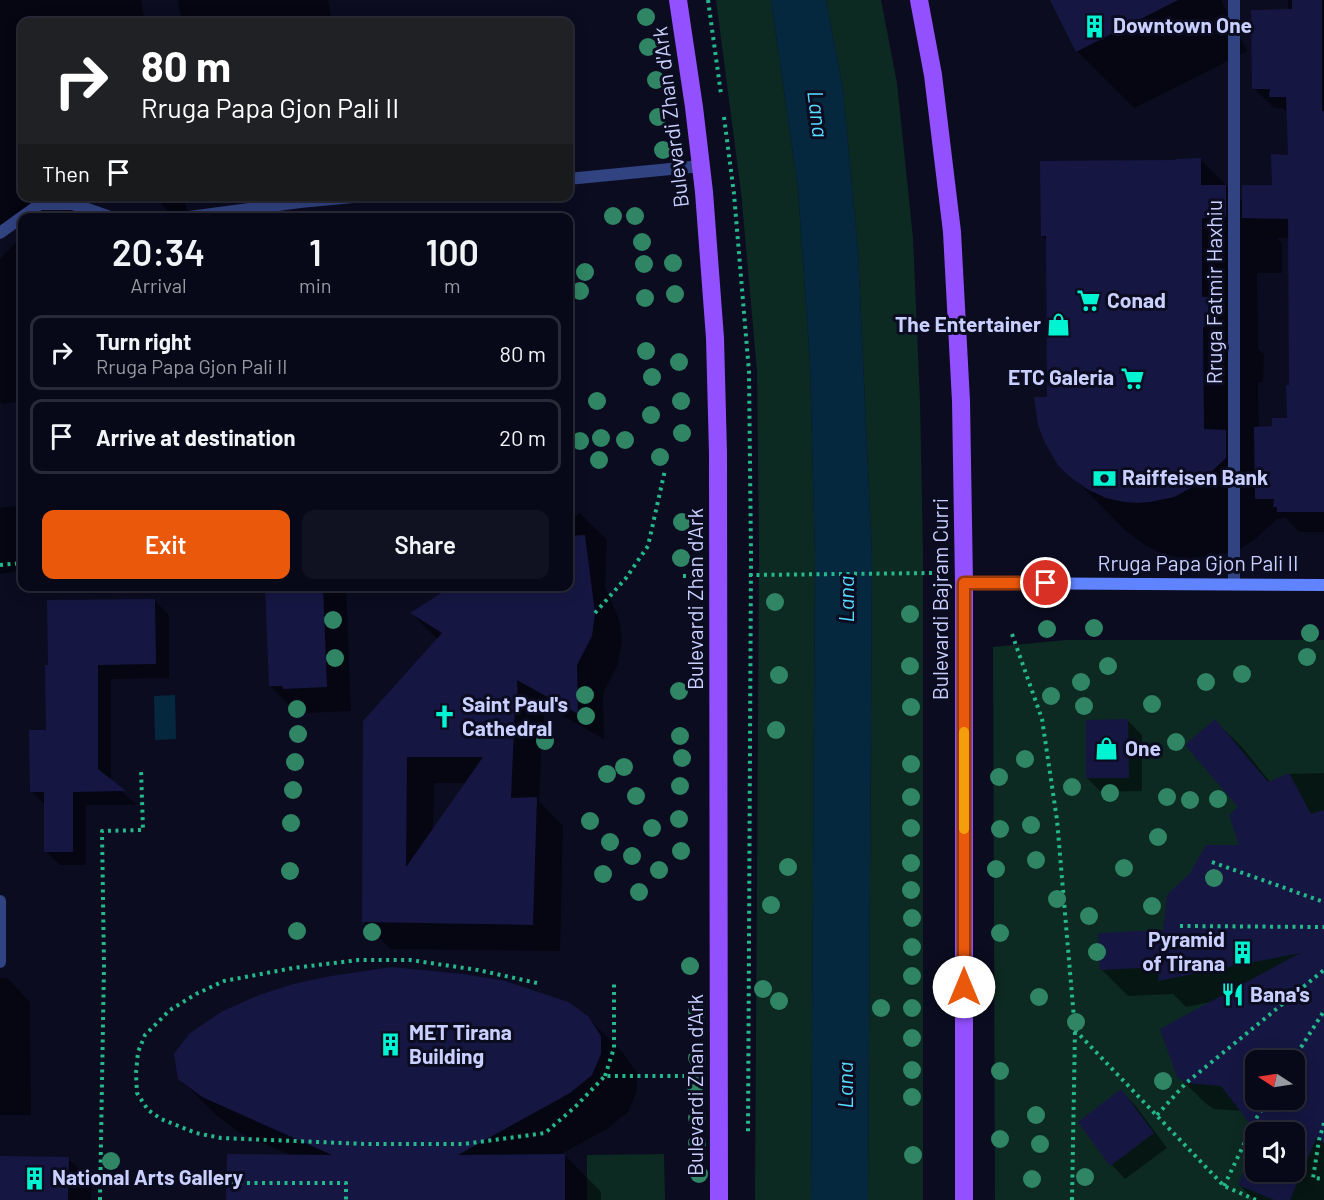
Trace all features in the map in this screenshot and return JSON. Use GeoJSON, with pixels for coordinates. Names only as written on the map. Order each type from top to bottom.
{"type":"FeatureCollection","features":[{"type":"Feature","properties":{"kind":"main road","name":"Bulevardi Zhan d'Ark"},"geometry":{"type":"LineString","coordinates":[[678,0],[701,166],[715,338],[718,453],[719,1200]]}},
{"type":"Feature","properties":{"kind":"main road","name":"Bulevardi Bajram Curri"},"geometry":{"type":"LineString","coordinates":[[919,0],[933,75],[952,232],[961,401],[964,583],[964,1200]]}},
{"type":"Feature","properties":{"kind":"street","name":"Rruga Fatmir Haxhiu"},"geometry":{"type":"LineString","coordinates":[[1234,0],[1234,584]]}},
{"type":"Feature","properties":{"kind":"street"},"geometry":{"type":"LineString","coordinates":[[573,179],[701,166]]}},
{"type":"Feature","properties":{"kind":"street"},"geometry":{"type":"LineString","coordinates":[[219,213],[311,201]]}},
{"type":"Feature","properties":{"kind":"street"},"geometry":{"type":"LineString","coordinates":[[28,213],[40,204],[73,204],[99,213]]}},
{"type":"Feature","properties":{"kind":"street"},"geometry":{"type":"LineString","coordinates":[[0,233],[18,220]]}},
{"type":"Feature","properties":{"kind":"street","name":"Rruga Papa Gjon Pali II"},"geometry":{"type":"LineString","coordinates":[[964,583],[1324,585]]}},
{"type":"Feature","properties":{"kind":"street"},"geometry":{"type":"LineString","coordinates":[[0,901],[0,962]]}},
{"type":"Feature","properties":{"kind":"path"},"geometry":{"type":"LineString","coordinates":[[596,613],[626,578],[648,546],[665,470]]}},
{"type":"Feature","properties":{"kind":"path"},"geometry":{"type":"LineString","coordinates":[[0,565],[18,563]]}},
{"type":"Feature","properties":{"kind":"path"},"geometry":{"type":"LineString","coordinates":[[757,575],[935,573]]}},
{"type":"Feature","properties":{"kind":"path"},"geometry":{"type":"LineString","coordinates":[[1012,634],[1042,719],[1057,820],[1075,1030],[1072,1200]]}},
{"type":"Feature","properties":{"kind":"path"},"geometry":{"type":"LineString","coordinates":[[100,1200],[104,965],[102,831],[143,830],[141,769]]}},
{"type":"Feature","properties":{"kind":"path"},"geometry":{"type":"LineString","coordinates":[[1212,862],[1324,902]]}},
{"type":"Feature","properties":{"kind":"path"},"geometry":{"type":"LineString","coordinates":[[1180,926],[1324,927]]}},
{"type":"Feature","properties":{"kind":"path"},"geometry":{"type":"LineString","coordinates":[[537,983],[478,970],[410,960],[359,960],[293,968],[224,981],[170,1010],[145,1035],[138,1052],[137,1093],[148,1110],[160,1119],[196,1133],[220,1138],[367,1144],[464,1144],[545,1133],[575,1107],[605,1076],[614,1048],[614,984]]}},
{"type":"Feature","properties":{"kind":"path"},"geometry":{"type":"LineString","coordinates":[[1157,1115],[1186,1083],[1324,970]]}},
{"type":"Feature","properties":{"kind":"path"},"geometry":{"type":"LineString","coordinates":[[1299,1050],[1324,1011]]}},
{"type":"Feature","properties":{"kind":"path"},"geometry":{"type":"LineString","coordinates":[[1075,1030],[1224,1186],[1256,1200]]}},
{"type":"Feature","properties":{"kind":"path"},"geometry":{"type":"LineString","coordinates":[[605,1076],[684,1076]]}},
{"type":"Feature","properties":{"kind":"path"},"geometry":{"type":"LineString","coordinates":[[1224,1186],[1262,1110]]}},
{"type":"Feature","properties":{"kind":"path"},"geometry":{"type":"LineString","coordinates":[[1324,1123],[1313,1178],[1324,1179]]}},
{"type":"Feature","properties":{"kind":"path"},"geometry":{"type":"LineString","coordinates":[[188,1183],[346,1183],[346,1200]]}},
{"type":"Feature","properties":{"kind":"green space"},"geometry":{"type":"Polygon","coordinates":[[[716,0],[771,0],[798,189],[810,363],[815,556],[811,1200],[755,1200],[759,554],[757,371],[741,192],[716,0]]]}},
{"type":"Feature","properties":{"kind":"green space"},"geometry":{"type":"Polygon","coordinates":[[[826,0],[881,0],[897,83],[913,238],[920,401],[923,554],[923,1200],[868,1200],[872,556],[858,250],[843,90],[826,0]]]}},
{"type":"Feature","properties":{"kind":"green space"},"geometry":{"type":"Polygon","coordinates":[[[1066,640],[1324,640],[1324,1200],[995,1200],[993,647],[1066,640]]]}},
{"type":"Feature","properties":{"kind":"green space"},"geometry":{"type":"Polygon","coordinates":[[[664,1154],[665,1200],[587,1200],[587,1155],[664,1154]]]}},
{"type":"Feature","properties":{"kind":"water","name":"Lana"},"geometry":{"type":"Polygon","coordinates":[[[771,0],[826,0],[843,90],[858,250],[872,556],[868,1200],[811,1200],[815,556],[810,363],[798,189],[771,0]]]}},
{"type":"Feature","properties":{"kind":"water"},"geometry":{"type":"Polygon","coordinates":[[[175,695],[176,739],[155,740],[154,696],[175,695]]]}},
{"type":"Feature","properties":{"kind":"building","name":"Downtown One"},"geometry":{"type":"Polygon","coordinates":[[[1050,0],[1178,0],[1076,52],[1050,0]]]}},
{"type":"Feature","properties":{"kind":"building"},"geometry":{"type":"Polygon","coordinates":[[[1292,0],[1322,0],[1324,512],[1277,512],[1277,507],[1273,507],[1274,499],[1255,499],[1254,427],[1272,426],[1272,418],[1287,418],[1286,385],[1289,385],[1288,219],[1242,218],[1242,185],[1272,185],[1271,154],[1288,155],[1286,97],[1269,97],[1270,89],[1252,89],[1251,10],[1292,9],[1292,0]]]}},
{"type":"Feature","properties":{"kind":"building"},"geometry":{"type":"Polygon","coordinates":[[[1201,158],[1201,185],[1226,185],[1226,217],[1202,218],[1202,297],[1208,297],[1208,327],[1203,327],[1204,429],[1226,430],[1226,458],[1198,484],[1174,497],[1138,503],[1106,498],[1087,489],[1058,465],[1038,425],[1034,397],[1047,397],[1046,236],[1041,236],[1040,161],[1201,158]]]}},
{"type":"Feature","properties":{"kind":"building","name":"Saint Paul's Cathedral"},"geometry":{"type":"Polygon","coordinates":[[[585,535],[595,613],[592,636],[577,665],[578,714],[517,680],[518,706],[515,707],[511,798],[537,797],[533,925],[362,922],[363,721],[442,633],[410,613],[444,591],[573,591],[573,536],[585,535]],[[407,757],[406,867],[483,757],[407,757]]]}},
{"type":"Feature","properties":{"kind":"building"},"geometry":{"type":"Polygon","coordinates":[[[265,591],[323,591],[327,687],[283,689],[282,686],[269,686],[265,591]]]}},
{"type":"Feature","properties":{"kind":"building"},"geometry":{"type":"Polygon","coordinates":[[[155,599],[156,664],[98,665],[98,769],[126,791],[73,792],[73,852],[44,852],[44,792],[30,792],[29,730],[46,730],[47,600],[155,599]]]}},
{"type":"Feature","properties":{"kind":"building","name":"One"},"geometry":{"type":"Polygon","coordinates":[[[1128,719],[1129,778],[1086,778],[1086,720],[1128,719]]]}},
{"type":"Feature","properties":{"kind":"building","name":"Pyramid of Tirana"},"geometry":{"type":"Polygon","coordinates":[[[1215,719],[1268,782],[1289,773],[1311,814],[1324,810],[1324,1143],[1316,1139],[1305,1165],[1305,1122],[1248,1122],[1221,1086],[1186,1083],[1177,1077],[1160,1029],[1300,953],[1158,981],[1159,967],[1100,970],[1098,933],[1163,930],[1167,895],[1190,873],[1206,845],[1239,845],[1229,815],[1238,807],[1185,745],[1215,719]]]}},
{"type":"Feature","properties":{"kind":"building","name":"MET Tirana Building"},"geometry":{"type":"Polygon","coordinates":[[[392,967],[505,981],[568,1002],[588,1016],[601,1036],[601,1054],[592,1075],[570,1093],[458,1155],[565,1154],[565,1200],[226,1200],[227,1154],[332,1155],[202,1097],[178,1079],[174,1054],[189,1034],[221,1012],[259,995],[293,984],[331,976],[392,967]]]}},
{"type":"Feature","properties":{"kind":"building"},"geometry":{"type":"Polygon","coordinates":[[[1121,1089],[1154,1133],[1110,1166],[1078,1122],[1121,1089]]]}},
{"type":"Feature","properties":{"kind":"building","name":"National Arts Gallery"},"geometry":{"type":"Polygon","coordinates":[[[0,1156],[69,1157],[68,1200],[0,1200],[0,1156]]]}},
{"type":"Feature","properties":{"kind":"building","name":"Pyramid of Tirana"},"geometry":{"type":"Polygon","coordinates":[[[1245,1168],[1245,1182],[1298,1182],[1290,1200],[1274,1200],[1238,1185],[1245,1168]]]}},
{"type":"Feature","properties":{"kind":"slow traffic"},"geometry":{"type":"LineString","coordinates":[[964,732],[964,829]]}},
{"type":"Feature","properties":{"kind":"place","name":"Downtown One"},"geometry":{"type":"Point","coordinates":[1095,26]}},
{"type":"Feature","properties":{"kind":"place","name":"Conad"},"geometry":{"type":"Point","coordinates":[1089,301]}},
{"type":"Feature","properties":{"kind":"place","name":"The Entertainer"},"geometry":{"type":"Point","coordinates":[1059,325]}},
{"type":"Feature","properties":{"kind":"place","name":"ETC Galeria"},"geometry":{"type":"Point","coordinates":[1132,378]}},
{"type":"Feature","properties":{"kind":"place","name":"Raiffeisen Bank"},"geometry":{"type":"Point","coordinates":[1104,478]}},
{"type":"Feature","properties":{"kind":"place","name":"Saint Paul's Cathedral"},"geometry":{"type":"Point","coordinates":[444,717]}},
{"type":"Feature","properties":{"kind":"place","name":"One"},"geometry":{"type":"Point","coordinates":[1107,749]}},
{"type":"Feature","properties":{"kind":"place","name":"Pyramid of Tirana"},"geometry":{"type":"Point","coordinates":[1243,952]}},
{"type":"Feature","properties":{"kind":"place","name":"Bana's"},"geometry":{"type":"Point","coordinates":[1232,995]}},
{"type":"Feature","properties":{"kind":"place","name":"MET Tirana Building"},"geometry":{"type":"Point","coordinates":[391,1045]}},
{"type":"Feature","properties":{"kind":"place","name":"National Arts Gallery"},"geometry":{"type":"Point","coordinates":[34,1178]}},
{"type":"Feature","properties":{"kind":"route"},"geometry":{"type":"LineString","coordinates":[[964,987],[964,583],[1046,583]]}}]}
